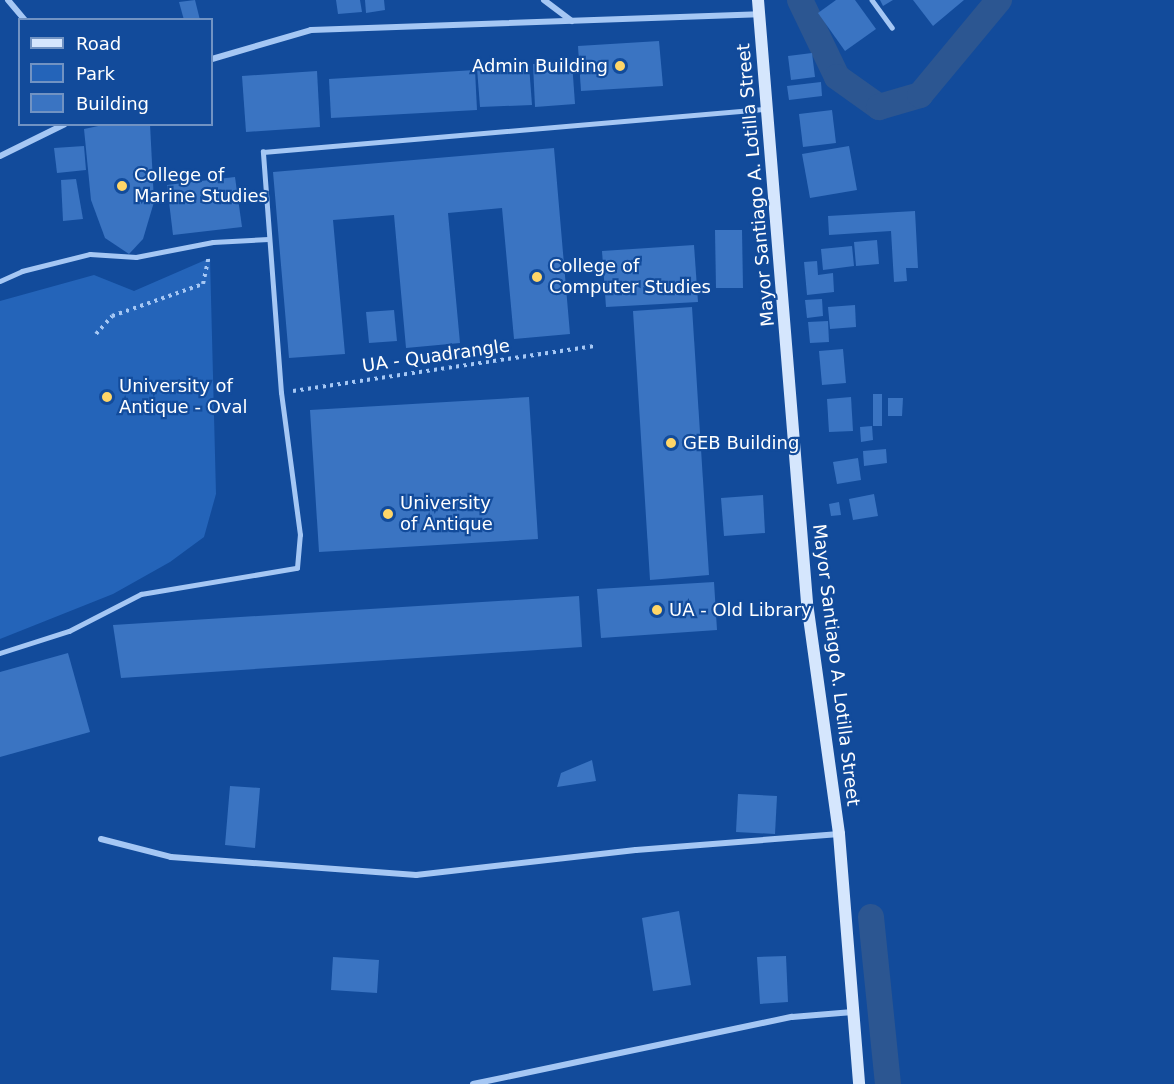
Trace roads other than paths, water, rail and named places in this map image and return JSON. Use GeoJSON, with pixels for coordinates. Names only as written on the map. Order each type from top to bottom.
{"type":"FeatureCollection","features":[{"type":"Feature","properties":{"kind":"main road","name":"Mayor Santiago A. Lotilla Street"},"geometry":{"type":"LineString","coordinates":[[759,5],[807,603],[839,834],[859,1084]]}},
{"type":"Feature","properties":{"kind":"street"},"geometry":{"type":"LineString","coordinates":[[8,0],[23,18]]}},
{"type":"Feature","properties":{"kind":"street"},"geometry":{"type":"LineString","coordinates":[[544,0],[572,21]]}},
{"type":"Feature","properties":{"kind":"street"},"geometry":{"type":"LineString","coordinates":[[213,59],[311,30],[572,21],[759,5]]}},
{"type":"Feature","properties":{"kind":"street"},"geometry":{"type":"LineString","coordinates":[[0,156],[61,126]]}},
{"type":"Feature","properties":{"kind":"street"},"geometry":{"type":"LineString","coordinates":[[101,839],[171,857],[416,875],[636,850],[839,834]]}},
{"type":"Feature","properties":{"kind":"street"},"geometry":{"type":"LineString","coordinates":[[474,1084],[792,1017],[855,1012]]}},
{"type":"Feature","properties":{"kind":"lane"},"geometry":{"type":"LineString","coordinates":[[872,0],[892,28]]}},
{"type":"Feature","properties":{"kind":"lane"},"geometry":{"type":"LineString","coordinates":[[0,653],[69,631],[141,594],[297,568],[300,535],[281,393],[267,239],[263,152],[769,108]]}},
{"type":"Feature","properties":{"kind":"lane"},"geometry":{"type":"LineString","coordinates":[[0,281],[22,271],[90,254],[136,257],[213,242],[267,239]]}},
{"type":"Feature","properties":{"kind":"waterway"},"geometry":{"type":"LineString","coordinates":[[800,0],[837,77],[879,107],[920,95],[999,0]]}},
{"type":"Feature","properties":{"kind":"waterway"},"geometry":{"type":"LineString","coordinates":[[871,917],[888,1084]]}},
{"type":"Feature","properties":{"kind":"place","name":"Admin Building"},"geometry":{"type":"Point","coordinates":[620,66]}},
{"type":"Feature","properties":{"kind":"place","name":"College of Marine Studies"},"geometry":{"type":"Point","coordinates":[122,186]}},
{"type":"Feature","properties":{"kind":"place","name":"College of Computer Studies"},"geometry":{"type":"Point","coordinates":[537,277]}},
{"type":"Feature","properties":{"kind":"place","name":"University of Antique - Oval"},"geometry":{"type":"Point","coordinates":[107,397]}},
{"type":"Feature","properties":{"kind":"place","name":"GEB Building"},"geometry":{"type":"Point","coordinates":[671,443]}},
{"type":"Feature","properties":{"kind":"place","name":"University of Antique"},"geometry":{"type":"Point","coordinates":[388,514]}},
{"type":"Feature","properties":{"kind":"place","name":"UA - Old Library"},"geometry":{"type":"Point","coordinates":[657,610]}}]}
